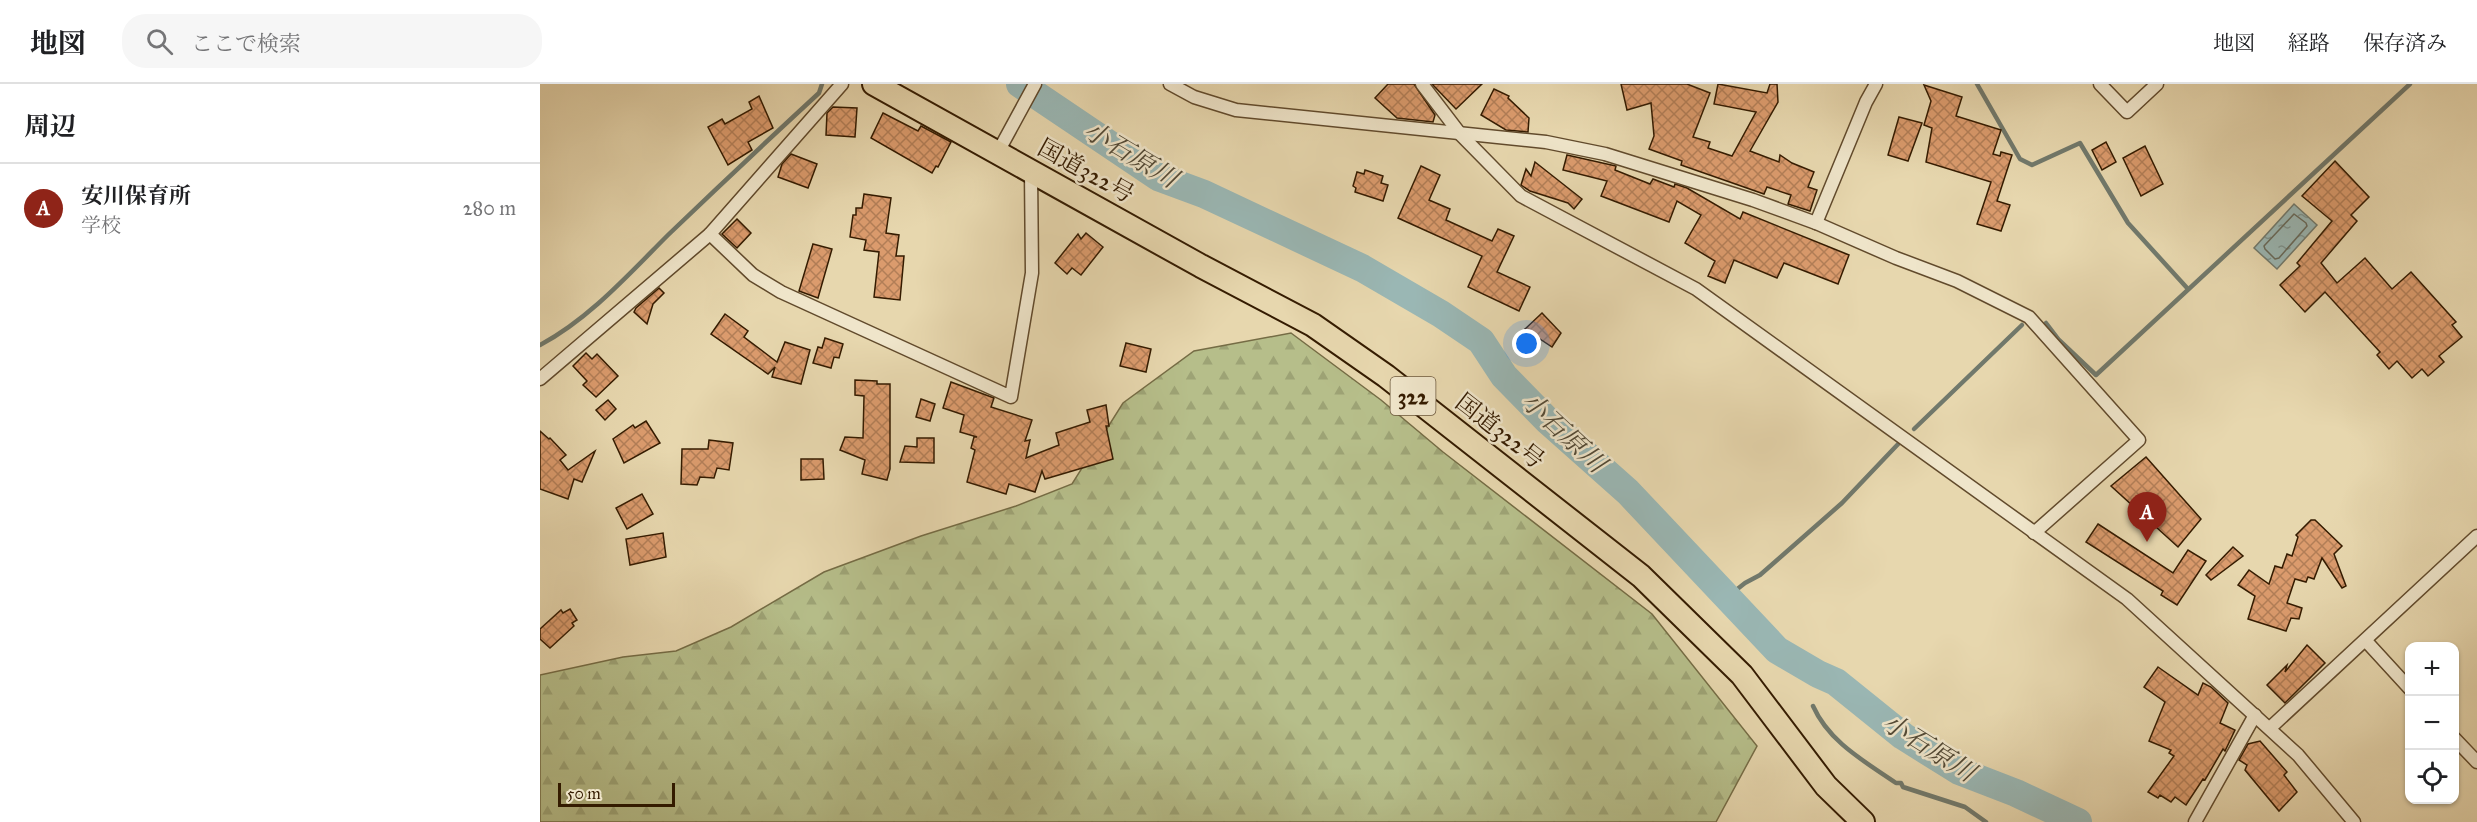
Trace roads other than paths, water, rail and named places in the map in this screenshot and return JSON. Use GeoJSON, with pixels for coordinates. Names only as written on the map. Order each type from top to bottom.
{"type":"FeatureCollection","features":[{"type":"Feature","properties":{"kind":"highway","name":"国道322号"},"geometry":{"type":"LineString","coordinates":[[874,84],[1002,142],[1031,172],[1313,325],[1386,376],[1641,576],[1742,675],[1826,786],[1863,822]]}},
{"type":"Feature","properties":{"kind":"street"},"geometry":{"type":"LineString","coordinates":[[540,379],[710,234],[842,84]]}},
{"type":"Feature","properties":{"kind":"street"},"geometry":{"type":"LineString","coordinates":[[1002,142],[1035,84]]}},
{"type":"Feature","properties":{"kind":"street"},"geometry":{"type":"LineString","coordinates":[[1170,84],[1194,97],[1236,110],[1546,142],[1605,154],[1753,200],[1816,223],[1958,282],[2029,317],[2139,440],[2034,533]]}},
{"type":"Feature","properties":{"kind":"street"},"geometry":{"type":"LineString","coordinates":[[1422,84],[1461,135],[1521,196],[1696,289],[2127,599],[2298,755],[2354,822]]}},
{"type":"Feature","properties":{"kind":"street"},"geometry":{"type":"LineString","coordinates":[[1816,223],[1866,102],[1876,84]]}},
{"type":"Feature","properties":{"kind":"street"},"geometry":{"type":"LineString","coordinates":[[2100,84],[2127,112],[2157,84]]}},
{"type":"Feature","properties":{"kind":"street"},"geometry":{"type":"LineString","coordinates":[[710,234],[753,274],[781,292],[1011,396],[1032,273],[1031,172]]}},
{"type":"Feature","properties":{"kind":"street"},"geometry":{"type":"LineString","coordinates":[[2270,728],[2477,536]]}},
{"type":"Feature","properties":{"kind":"street"},"geometry":{"type":"LineString","coordinates":[[2366,641],[2405,685]]}},
{"type":"Feature","properties":{"kind":"street"},"geometry":{"type":"LineString","coordinates":[[2195,822],[2255,715]]}},
{"type":"Feature","properties":{"kind":"street"},"geometry":{"type":"LineString","coordinates":[[2459,743],[2477,762]]}},
{"type":"Feature","properties":{"kind":"water"},"geometry":{"type":"Polygon","coordinates":[[[2294,204],[2317,225],[2277,269],[2254,248],[2294,204]]]}},
{"type":"Feature","properties":{"kind":"waterway"},"geometry":{"type":"LineString","coordinates":[[540,345],[575,322],[608,295],[819,93],[822,84]]}},
{"type":"Feature","properties":{"kind":"waterway","name":"小石原川"},"geometry":{"type":"LineString","coordinates":[[1020,84],[1158,177],[1204,194],[1362,268],[1441,314],[1481,341],[1504,376],[1547,420],[1628,492],[1777,650],[1836,682],[1903,736],[1959,771],[2016,793],[2078,822]]}},
{"type":"Feature","properties":{"kind":"waterway"},"geometry":{"type":"LineString","coordinates":[[1977,84],[2020,159],[2032,165],[2080,143],[2128,223],[2188,289]]}},
{"type":"Feature","properties":{"kind":"waterway"},"geometry":{"type":"LineString","coordinates":[[2046,323],[2059,340],[2096,375],[2410,84]]}},
{"type":"Feature","properties":{"kind":"waterway"},"geometry":{"type":"LineString","coordinates":[[1914,429],[2022,325]]}},
{"type":"Feature","properties":{"kind":"waterway"},"geometry":{"type":"LineString","coordinates":[[1726,598],[1760,575],[1842,503],[1901,441]]}},
{"type":"Feature","properties":{"kind":"waterway"},"geometry":{"type":"LineString","coordinates":[[1813,706],[1828,730],[1848,750],[1896,783],[1965,807],[1986,822]]}},
{"type":"Feature","properties":{"kind":"place","name":"安川保育所"},"geometry":{"type":"Point","coordinates":[2147,542]}}]}
